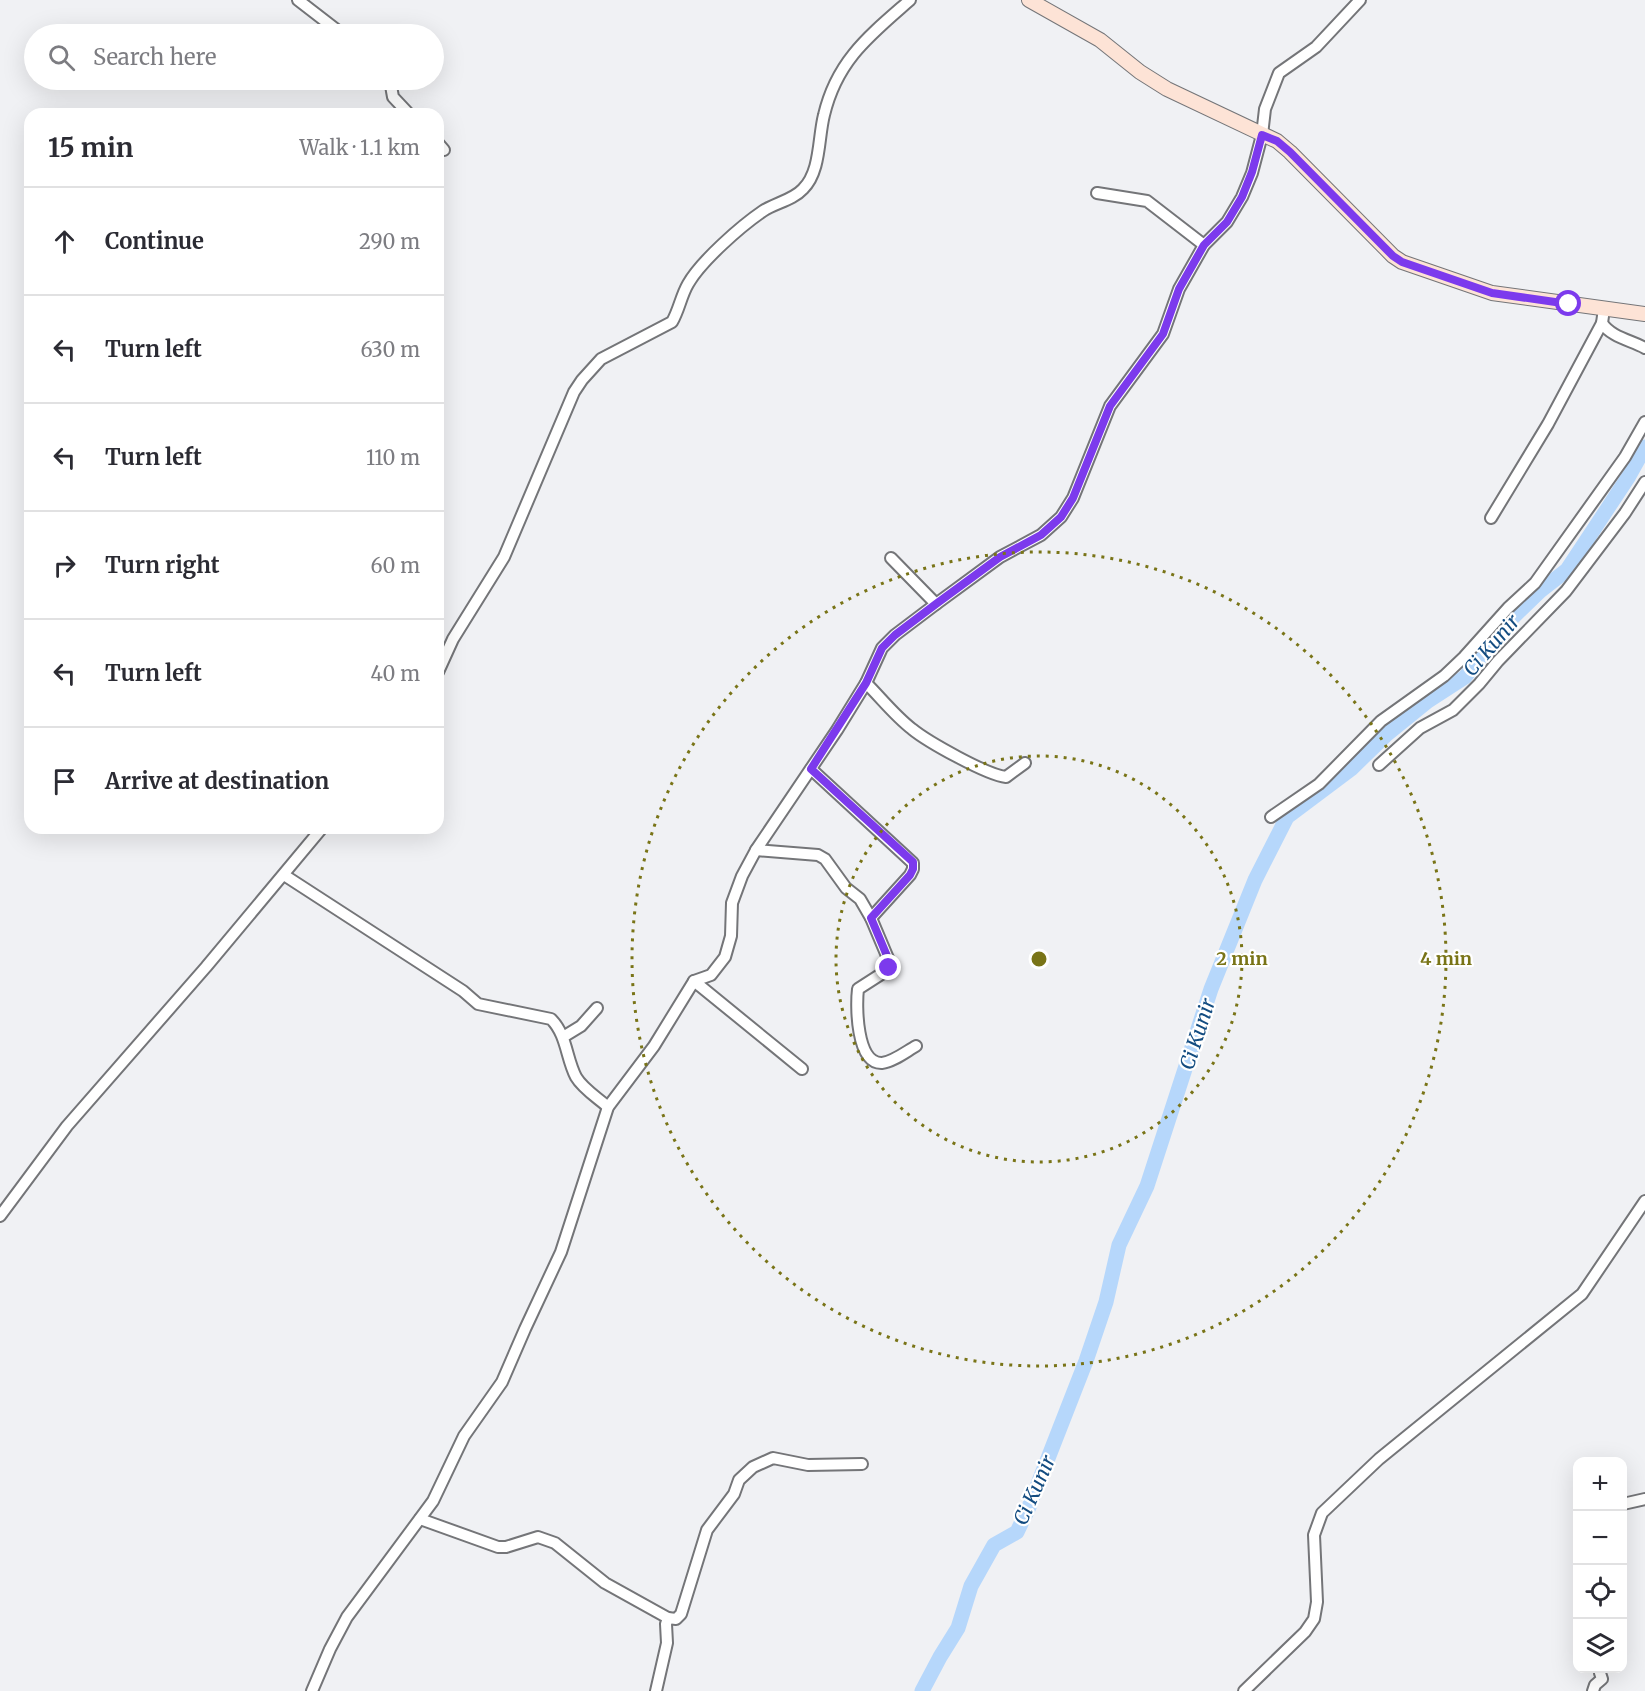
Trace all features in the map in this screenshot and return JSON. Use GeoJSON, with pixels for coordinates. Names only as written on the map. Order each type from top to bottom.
{"type":"FeatureCollection","features":[{"type":"Feature","properties":{"kind":"main road"},"geometry":{"type":"LineString","coordinates":[[1029,0],[1100,40],[1140,72],[1167,89],[1277,141],[1393,256],[1402,262],[1492,293],[1603,316],[1645,314]]}},
{"type":"Feature","properties":{"kind":"street"},"geometry":{"type":"LineString","coordinates":[[298,0],[329,24]]}},
{"type":"Feature","properties":{"kind":"street"},"geometry":{"type":"LineString","coordinates":[[444,659],[453,639],[504,557],[574,392],[582,380],[601,359],[672,322],[693,276],[728,240],[765,210],[803,190],[811,177],[831,92],[845,67],[862,42],[910,0]]}},
{"type":"Feature","properties":{"kind":"street"},"geometry":{"type":"LineString","coordinates":[[312,1691],[347,1617],[433,1501],[464,1436],[502,1382],[561,1252],[608,1107],[654,1046],[694,981],[711,975],[726,957],[732,903],[756,850],[866,683],[882,648],[895,635],[1000,557],[1041,535],[1061,517],[1073,498],[1110,406],[1163,334],[1179,289],[1204,245],[1227,222],[1242,197],[1252,172],[1262,135],[1265,109],[1280,74],[1316,47],[1360,0]]}},
{"type":"Feature","properties":{"kind":"street"},"geometry":{"type":"LineString","coordinates":[[392,90],[393,98],[403,108]]}},
{"type":"Feature","properties":{"kind":"street"},"geometry":{"type":"LineString","coordinates":[[1096,193],[1147,201],[1204,245]]}},
{"type":"Feature","properties":{"kind":"street"},"geometry":{"type":"LineString","coordinates":[[1603,316],[1614,335],[1645,348]]}},
{"type":"Feature","properties":{"kind":"street"},"geometry":{"type":"LineString","coordinates":[[1491,518],[1548,424],[1603,316]]}},
{"type":"Feature","properties":{"kind":"street"},"geometry":{"type":"LineString","coordinates":[[1272,818],[1319,784],[1381,721],[1444,676],[1508,608],[1535,583],[1625,457],[1645,422]]}},
{"type":"Feature","properties":{"kind":"street"},"geometry":{"type":"LineString","coordinates":[[1379,765],[1420,728],[1453,710],[1479,684],[1498,661],[1566,591],[1625,513],[1645,482]]}},
{"type":"Feature","properties":{"kind":"street"},"geometry":{"type":"LineString","coordinates":[[891,558],[936,604]]}},
{"type":"Feature","properties":{"kind":"street"},"geometry":{"type":"LineString","coordinates":[[866,683],[911,729],[955,755],[997,776],[1006,777],[1025,763]]}},
{"type":"Feature","properties":{"kind":"street"},"geometry":{"type":"LineString","coordinates":[[811,769],[913,862],[910,875],[871,918]]}},
{"type":"Feature","properties":{"kind":"street"},"geometry":{"type":"LineString","coordinates":[[0,1216],[68,1126],[317,834]]}},
{"type":"Feature","properties":{"kind":"street"},"geometry":{"type":"LineString","coordinates":[[756,850],[818,855],[825,859],[846,888],[860,899],[871,918],[890,963],[886,971],[858,989],[858,1025],[866,1053],[874,1061],[882,1063],[916,1046]]}},
{"type":"Feature","properties":{"kind":"street"},"geometry":{"type":"LineString","coordinates":[[284,875],[463,991],[478,1004],[552,1019],[563,1037],[578,1079],[608,1107]]}},
{"type":"Feature","properties":{"kind":"street"},"geometry":{"type":"LineString","coordinates":[[694,981],[802,1069]]}},
{"type":"Feature","properties":{"kind":"street"},"geometry":{"type":"LineString","coordinates":[[563,1037],[581,1026],[597,1008]]}},
{"type":"Feature","properties":{"kind":"street"},"geometry":{"type":"LineString","coordinates":[[1244,1691],[1305,1632],[1314,1619],[1317,1602],[1314,1535],[1322,1513],[1379,1458],[1582,1294],[1645,1201]]}},
{"type":"Feature","properties":{"kind":"street"},"geometry":{"type":"LineString","coordinates":[[420,1519],[502,1548],[538,1537],[546,1539],[555,1543],[605,1583],[668,1618],[676,1619],[681,1614],[707,1530],[734,1494],[739,1480],[753,1467],[773,1458],[808,1465],[862,1464]]}},
{"type":"Feature","properties":{"kind":"street"},"geometry":{"type":"LineString","coordinates":[[1627,1503],[1645,1499]]}},
{"type":"Feature","properties":{"kind":"street"},"geometry":{"type":"LineString","coordinates":[[656,1691],[668,1643],[666,1624],[668,1618]]}},
{"type":"Feature","properties":{"kind":"street"},"geometry":{"type":"LineString","coordinates":[[1593,1691],[1595,1685],[1602,1679],[1600,1673]]}},
{"type":"Feature","properties":{"kind":"waterway","name":"Ci Kunir"},"geometry":{"type":"LineString","coordinates":[[922,1691],[958,1628],[971,1586],[994,1545],[1017,1532],[1029,1507],[1086,1361],[1106,1302],[1119,1245],[1147,1186],[1211,989],[1255,880],[1287,817],[1351,769],[1386,735],[1428,701],[1465,677],[1505,625],[1540,591],[1567,570],[1629,476],[1645,447]]}},
{"type":"Feature","properties":{"kind":"route"},"geometry":{"type":"LineString","coordinates":[[889,968],[890,963],[871,918],[910,875],[913,862],[811,769],[866,683],[882,648],[895,635],[1000,557],[1041,535],[1061,517],[1073,498],[1110,406],[1163,334],[1179,289],[1204,245],[1227,222],[1242,197],[1252,172],[1262,135],[1277,141],[1290,152],[1393,256],[1411,267],[1492,293],[1569,304]]}}]}
